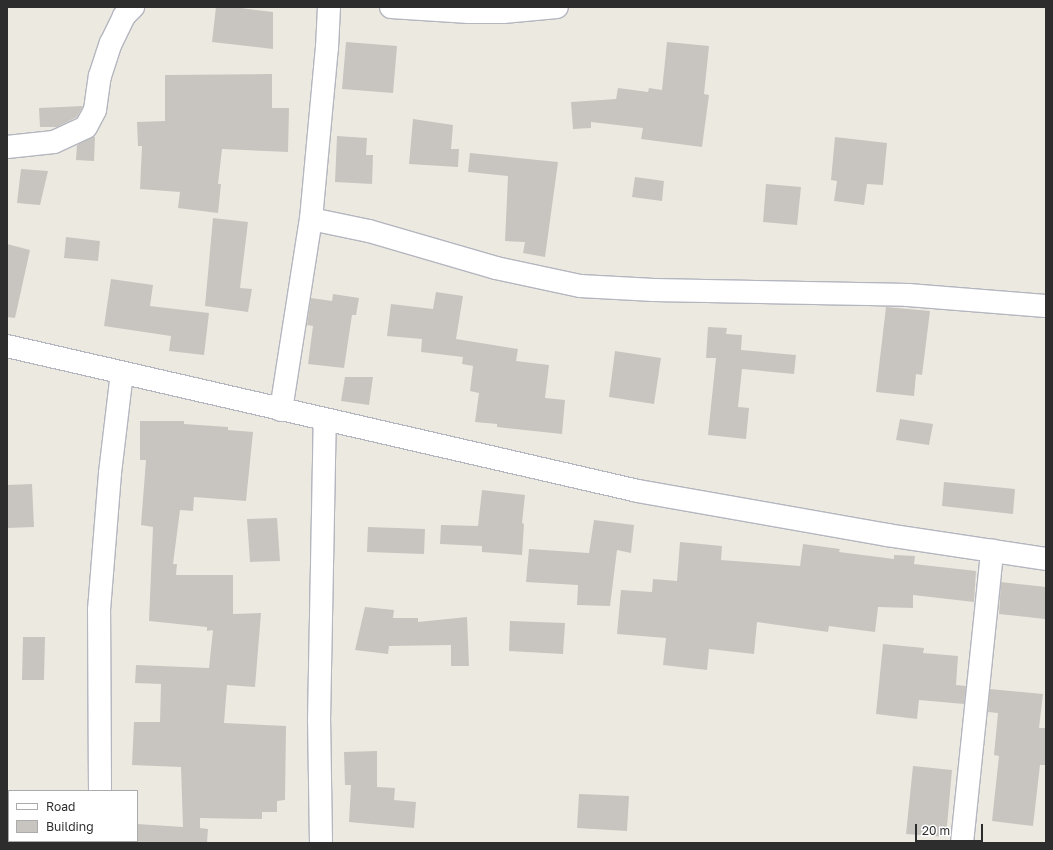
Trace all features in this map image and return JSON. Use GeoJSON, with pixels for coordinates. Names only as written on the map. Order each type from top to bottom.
{"type":"FeatureCollection","features":[{"type":"Feature","properties":{"kind":"street"},"geometry":{"type":"LineString","coordinates":[[7,147],[54,142],[86,127],[96,110],[100,76],[111,43],[124,16],[133,7]]}},
{"type":"Feature","properties":{"kind":"street"},"geometry":{"type":"LineString","coordinates":[[281,410],[311,219],[327,48],[329,7]]}},
{"type":"Feature","properties":{"kind":"street"},"geometry":{"type":"LineString","coordinates":[[391,7],[468,12],[503,12],[558,7]]}},
{"type":"Feature","properties":{"kind":"street"},"geometry":{"type":"LineString","coordinates":[[311,219],[369,231],[496,268],[580,286],[654,290],[908,295],[1046,306]]}},
{"type":"Feature","properties":{"kind":"street"},"geometry":{"type":"LineString","coordinates":[[7,346],[638,491],[879,534],[1046,559]]}},
{"type":"Feature","properties":{"kind":"street"},"geometry":{"type":"LineString","coordinates":[[100,790],[99,610],[110,473],[122,373]]}},
{"type":"Feature","properties":{"kind":"street"},"geometry":{"type":"LineString","coordinates":[[321,843],[320,722],[325,420]]}},
{"type":"Feature","properties":{"kind":"street"},"geometry":{"type":"LineString","coordinates":[[962,843],[992,551]]}},
{"type":"Feature","properties":{"kind":"building"},"geometry":{"type":"Polygon","coordinates":[[[216,7],[233,7],[273,12],[273,49],[212,42],[216,7]]]}},
{"type":"Feature","properties":{"kind":"building"},"geometry":{"type":"Polygon","coordinates":[[[346,42],[397,46],[393,93],[342,89],[346,42]]]}},
{"type":"Feature","properties":{"kind":"building"},"geometry":{"type":"Polygon","coordinates":[[[667,42],[709,46],[704,94],[709,95],[702,147],[641,139],[643,128],[591,122],[591,128],[573,129],[571,102],[616,99],[618,88],[648,92],[649,88],[662,90],[667,42]]]}},
{"type":"Feature","properties":{"kind":"building"},"geometry":{"type":"Polygon","coordinates":[[[272,74],[272,108],[289,108],[288,152],[222,149],[218,184],[221,184],[218,213],[178,208],[180,192],[140,189],[142,146],[138,146],[137,122],[165,121],[165,75],[272,74]]]}},
{"type":"Feature","properties":{"kind":"building"},"geometry":{"type":"Polygon","coordinates":[[[83,106],[77,117],[57,127],[40,127],[39,108],[83,106]]]}},
{"type":"Feature","properties":{"kind":"building"},"geometry":{"type":"Polygon","coordinates":[[[413,119],[453,125],[451,149],[459,149],[458,167],[409,164],[413,119]]]}},
{"type":"Feature","properties":{"kind":"building"},"geometry":{"type":"Polygon","coordinates":[[[337,136],[367,138],[366,155],[373,155],[372,184],[335,182],[337,136]]]}},
{"type":"Feature","properties":{"kind":"building"},"geometry":{"type":"Polygon","coordinates":[[[95,137],[94,161],[76,160],[77,145],[95,137]]]}},
{"type":"Feature","properties":{"kind":"building"},"geometry":{"type":"Polygon","coordinates":[[[835,137],[887,143],[883,185],[867,184],[864,205],[834,201],[837,181],[831,180],[835,137]]]}},
{"type":"Feature","properties":{"kind":"building"},"geometry":{"type":"Polygon","coordinates":[[[470,153],[558,162],[545,257],[523,253],[525,242],[505,241],[508,176],[468,172],[470,153]]]}},
{"type":"Feature","properties":{"kind":"building"},"geometry":{"type":"Polygon","coordinates":[[[21,169],[48,171],[40,205],[17,203],[21,169]]]}},
{"type":"Feature","properties":{"kind":"building"},"geometry":{"type":"Polygon","coordinates":[[[635,177],[664,181],[662,201],[632,197],[635,177]]]}},
{"type":"Feature","properties":{"kind":"building"},"geometry":{"type":"Polygon","coordinates":[[[766,184],[801,187],[797,225],[763,222],[766,184]]]}},
{"type":"Feature","properties":{"kind":"building"},"geometry":{"type":"Polygon","coordinates":[[[213,218],[248,222],[240,288],[252,289],[248,312],[205,306],[213,218]]]}},
{"type":"Feature","properties":{"kind":"building"},"geometry":{"type":"Polygon","coordinates":[[[66,237],[100,241],[98,261],[64,258],[66,237]]]}},
{"type":"Feature","properties":{"kind":"building"},"geometry":{"type":"Polygon","coordinates":[[[7,244],[30,250],[15,318],[7,317],[7,244]]]}},
{"type":"Feature","properties":{"kind":"building"},"geometry":{"type":"Polygon","coordinates":[[[111,279],[153,285],[150,306],[209,313],[204,355],[169,351],[171,336],[104,326],[111,279]]]}},
{"type":"Feature","properties":{"kind":"building"},"geometry":{"type":"Polygon","coordinates":[[[436,292],[463,296],[456,339],[518,349],[516,361],[549,365],[545,398],[565,400],[562,434],[497,427],[497,424],[475,422],[479,393],[470,391],[473,366],[462,364],[463,357],[421,352],[422,339],[387,336],[391,304],[433,309],[436,292]]]}},
{"type":"Feature","properties":{"kind":"building"},"geometry":{"type":"Polygon","coordinates":[[[333,294],[359,298],[356,315],[352,315],[344,368],[308,364],[313,326],[307,325],[311,298],[332,301],[333,294]]]}},
{"type":"Feature","properties":{"kind":"building"},"geometry":{"type":"Polygon","coordinates":[[[886,307],[930,311],[922,375],[916,374],[914,396],[876,392],[886,307]]]}},
{"type":"Feature","properties":{"kind":"building"},"geometry":{"type":"Polygon","coordinates":[[[708,327],[727,328],[726,334],[742,335],[741,350],[796,355],[794,374],[742,369],[738,407],[749,408],[746,439],[708,435],[716,358],[706,358],[708,327]]]}},
{"type":"Feature","properties":{"kind":"building"},"geometry":{"type":"Polygon","coordinates":[[[615,351],[661,358],[654,404],[609,397],[615,351]]]}},
{"type":"Feature","properties":{"kind":"building"},"geometry":{"type":"Polygon","coordinates":[[[345,377],[373,377],[369,405],[341,401],[345,377]]]}},
{"type":"Feature","properties":{"kind":"building"},"geometry":{"type":"Polygon","coordinates":[[[900,419],[933,424],[929,445],[896,440],[900,419]]]}},
{"type":"Feature","properties":{"kind":"building"},"geometry":{"type":"Polygon","coordinates":[[[140,421],[184,421],[184,424],[228,427],[228,430],[253,432],[246,501],[194,497],[193,511],[180,510],[173,564],[177,564],[176,575],[233,575],[233,614],[261,613],[255,687],[227,685],[224,723],[286,726],[285,800],[277,801],[277,812],[262,812],[262,819],[200,818],[200,828],[208,829],[207,843],[137,843],[138,824],[183,827],[181,767],[132,765],[134,722],[160,722],[161,684],[135,683],[136,665],[209,668],[213,630],[207,631],[207,627],[149,621],[153,527],[141,525],[146,460],[140,460],[140,421]]]}},
{"type":"Feature","properties":{"kind":"building"},"geometry":{"type":"Polygon","coordinates":[[[944,482],[1015,489],[1013,514],[942,506],[944,482]]]}},
{"type":"Feature","properties":{"kind":"building"},"geometry":{"type":"Polygon","coordinates":[[[32,484],[34,527],[7,528],[7,485],[32,484]]]}},
{"type":"Feature","properties":{"kind":"building"},"geometry":{"type":"Polygon","coordinates":[[[482,490],[525,495],[522,523],[524,524],[522,555],[482,552],[482,546],[440,544],[441,525],[478,526],[482,490]]]}},
{"type":"Feature","properties":{"kind":"building"},"geometry":{"type":"Polygon","coordinates":[[[277,518],[280,561],[250,562],[247,519],[277,518]]]}},
{"type":"Feature","properties":{"kind":"building"},"geometry":{"type":"Polygon","coordinates":[[[594,520],[634,525],[631,553],[617,550],[610,606],[577,605],[578,585],[526,582],[529,549],[589,553],[594,520]]]}},
{"type":"Feature","properties":{"kind":"building"},"geometry":{"type":"Polygon","coordinates":[[[368,527],[425,529],[424,554],[367,552],[368,527]]]}},
{"type":"Feature","properties":{"kind":"building"},"geometry":{"type":"Polygon","coordinates":[[[680,542],[722,546],[721,560],[800,566],[803,544],[840,549],[839,552],[894,559],[894,555],[915,556],[914,564],[976,571],[974,602],[913,595],[913,608],[878,607],[875,632],[829,626],[828,632],[757,622],[754,654],[709,649],[707,670],[663,665],[666,638],[617,634],[621,590],[652,592],[653,579],[677,581],[680,542]]]}},
{"type":"Feature","properties":{"kind":"building"},"geometry":{"type":"Polygon","coordinates":[[[1001,582],[1046,587],[1045,619],[999,614],[1001,582]]]}},
{"type":"Feature","properties":{"kind":"building"},"geometry":{"type":"Polygon","coordinates":[[[365,607],[394,610],[393,618],[418,618],[418,622],[467,617],[469,666],[451,666],[451,645],[389,646],[388,654],[355,650],[365,607]]]}},
{"type":"Feature","properties":{"kind":"building"},"geometry":{"type":"Polygon","coordinates":[[[510,621],[565,623],[563,654],[509,651],[510,621]]]}},
{"type":"Feature","properties":{"kind":"building"},"geometry":{"type":"Polygon","coordinates":[[[23,637],[45,637],[44,680],[22,680],[23,637]]]}},
{"type":"Feature","properties":{"kind":"building"},"geometry":{"type":"Polygon","coordinates":[[[883,644],[924,648],[923,653],[958,656],[956,685],[966,686],[964,704],[919,700],[917,719],[876,714],[883,644]]]}},
{"type":"Feature","properties":{"kind":"building"},"geometry":{"type":"Polygon","coordinates":[[[990,689],[1043,694],[1039,728],[1046,728],[1046,756],[1045,765],[1040,765],[1033,826],[992,821],[999,756],[994,755],[998,713],[988,712],[990,689]]]}},
{"type":"Feature","properties":{"kind":"building"},"geometry":{"type":"Polygon","coordinates":[[[377,751],[377,787],[395,788],[394,800],[416,802],[414,828],[349,822],[351,785],[345,785],[344,752],[377,751]]]}},
{"type":"Feature","properties":{"kind":"building"},"geometry":{"type":"Polygon","coordinates":[[[913,766],[952,770],[946,837],[906,834],[913,766]]]}},
{"type":"Feature","properties":{"kind":"building"},"geometry":{"type":"Polygon","coordinates":[[[579,794],[629,796],[627,831],[577,828],[579,794]]]}}]}
